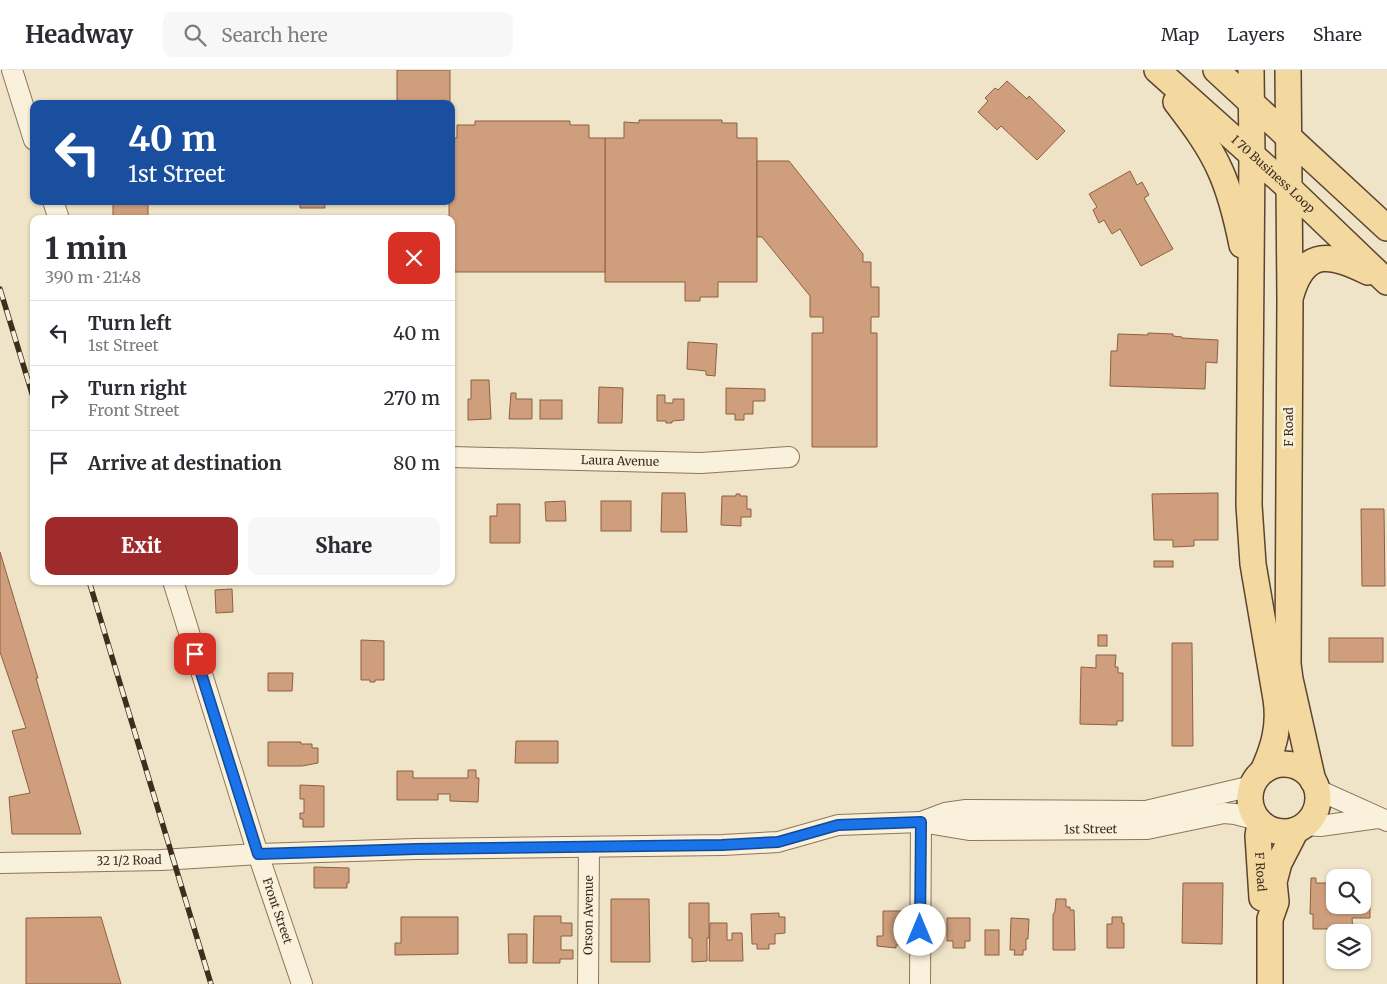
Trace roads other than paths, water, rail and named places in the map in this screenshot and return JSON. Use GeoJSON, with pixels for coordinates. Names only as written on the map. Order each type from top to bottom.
{"type":"FeatureCollection","features":[{"type":"Feature","properties":{"kind":"main road","name":"I 70 Business Loop"},"geometry":{"type":"LineString","coordinates":[[1156,70],[1289,188],[1386,281]]}},
{"type":"Feature","properties":{"kind":"main road"},"geometry":{"type":"LineString","coordinates":[[1156,70],[1174,100],[1194,126],[1220,170],[1236,217],[1251,294]]}},
{"type":"Feature","properties":{"kind":"main road"},"geometry":{"type":"LineString","coordinates":[[1216,70],[1387,228]]}},
{"type":"Feature","properties":{"kind":"main road"},"geometry":{"type":"LineString","coordinates":[[1251,70],[1250,505],[1253,564],[1278,710],[1278,727],[1274,745],[1258,779],[1250,796],[1251,806],[1259,821],[1276,832],[1286,832],[1300,828],[1312,818],[1318,799],[1315,785],[1307,773],[1290,765],[1280,764],[1271,766],[1258,779]]}},
{"type":"Feature","properties":{"kind":"main road","name":"F Road"},"geometry":{"type":"LineString","coordinates":[[1288,70],[1290,299],[1288,664],[1315,785]]}},
{"type":"Feature","properties":{"kind":"main road"},"geometry":{"type":"LineString","coordinates":[[1290,299],[1295,283],[1303,269],[1315,260],[1326,257],[1339,259],[1386,281]]}},
{"type":"Feature","properties":{"kind":"main road","name":"F Road"},"geometry":{"type":"LineString","coordinates":[[1259,821],[1258,836],[1262,901],[1270,919]]}},
{"type":"Feature","properties":{"kind":"main road","name":"F Road"},"geometry":{"type":"LineString","coordinates":[[1270,984],[1270,919],[1276,902],[1274,882],[1278,863],[1300,828]]}},
{"type":"Feature","properties":{"kind":"street"},"geometry":{"type":"LineString","coordinates":[[12,70],[30,127]]}},
{"type":"Feature","properties":{"kind":"street","name":"Laura Avenue"},"geometry":{"type":"LineString","coordinates":[[455,457],[701,463],[789,457]]}},
{"type":"Feature","properties":{"kind":"street","name":"Front Street"},"geometry":{"type":"LineString","coordinates":[[174,585],[258,854],[302,984]]}},
{"type":"Feature","properties":{"kind":"street","name":"1st Street"},"geometry":{"type":"LineString","coordinates":[[921,822],[945,813],[966,810],[1146,811],[1258,779]]}},
{"type":"Feature","properties":{"kind":"street"},"geometry":{"type":"LineString","coordinates":[[1315,785],[1383,819]]}},
{"type":"Feature","properties":{"kind":"street","name":"1st Street"},"geometry":{"type":"LineString","coordinates":[[258,854],[416,849],[588,848],[765,843],[790,839],[838,825],[921,822],[968,830],[1146,829],[1224,813],[1259,821]]}},
{"type":"Feature","properties":{"kind":"street"},"geometry":{"type":"LineString","coordinates":[[1300,828],[1383,819]]}},
{"type":"Feature","properties":{"kind":"street"},"geometry":{"type":"LineString","coordinates":[[920,984],[921,822]]}},
{"type":"Feature","properties":{"kind":"street","name":"Orson Avenue"},"geometry":{"type":"LineString","coordinates":[[588,848],[588,984]]}},
{"type":"Feature","properties":{"kind":"street","name":"32 1/2 Road"},"geometry":{"type":"LineString","coordinates":[[0,863],[161,860],[258,854]]}},
{"type":"Feature","properties":{"kind":"railway"},"geometry":{"type":"LineString","coordinates":[[0,289],[30,387]]}},
{"type":"Feature","properties":{"kind":"railway"},"geometry":{"type":"LineString","coordinates":[[90,585],[211,984]]}}]}
